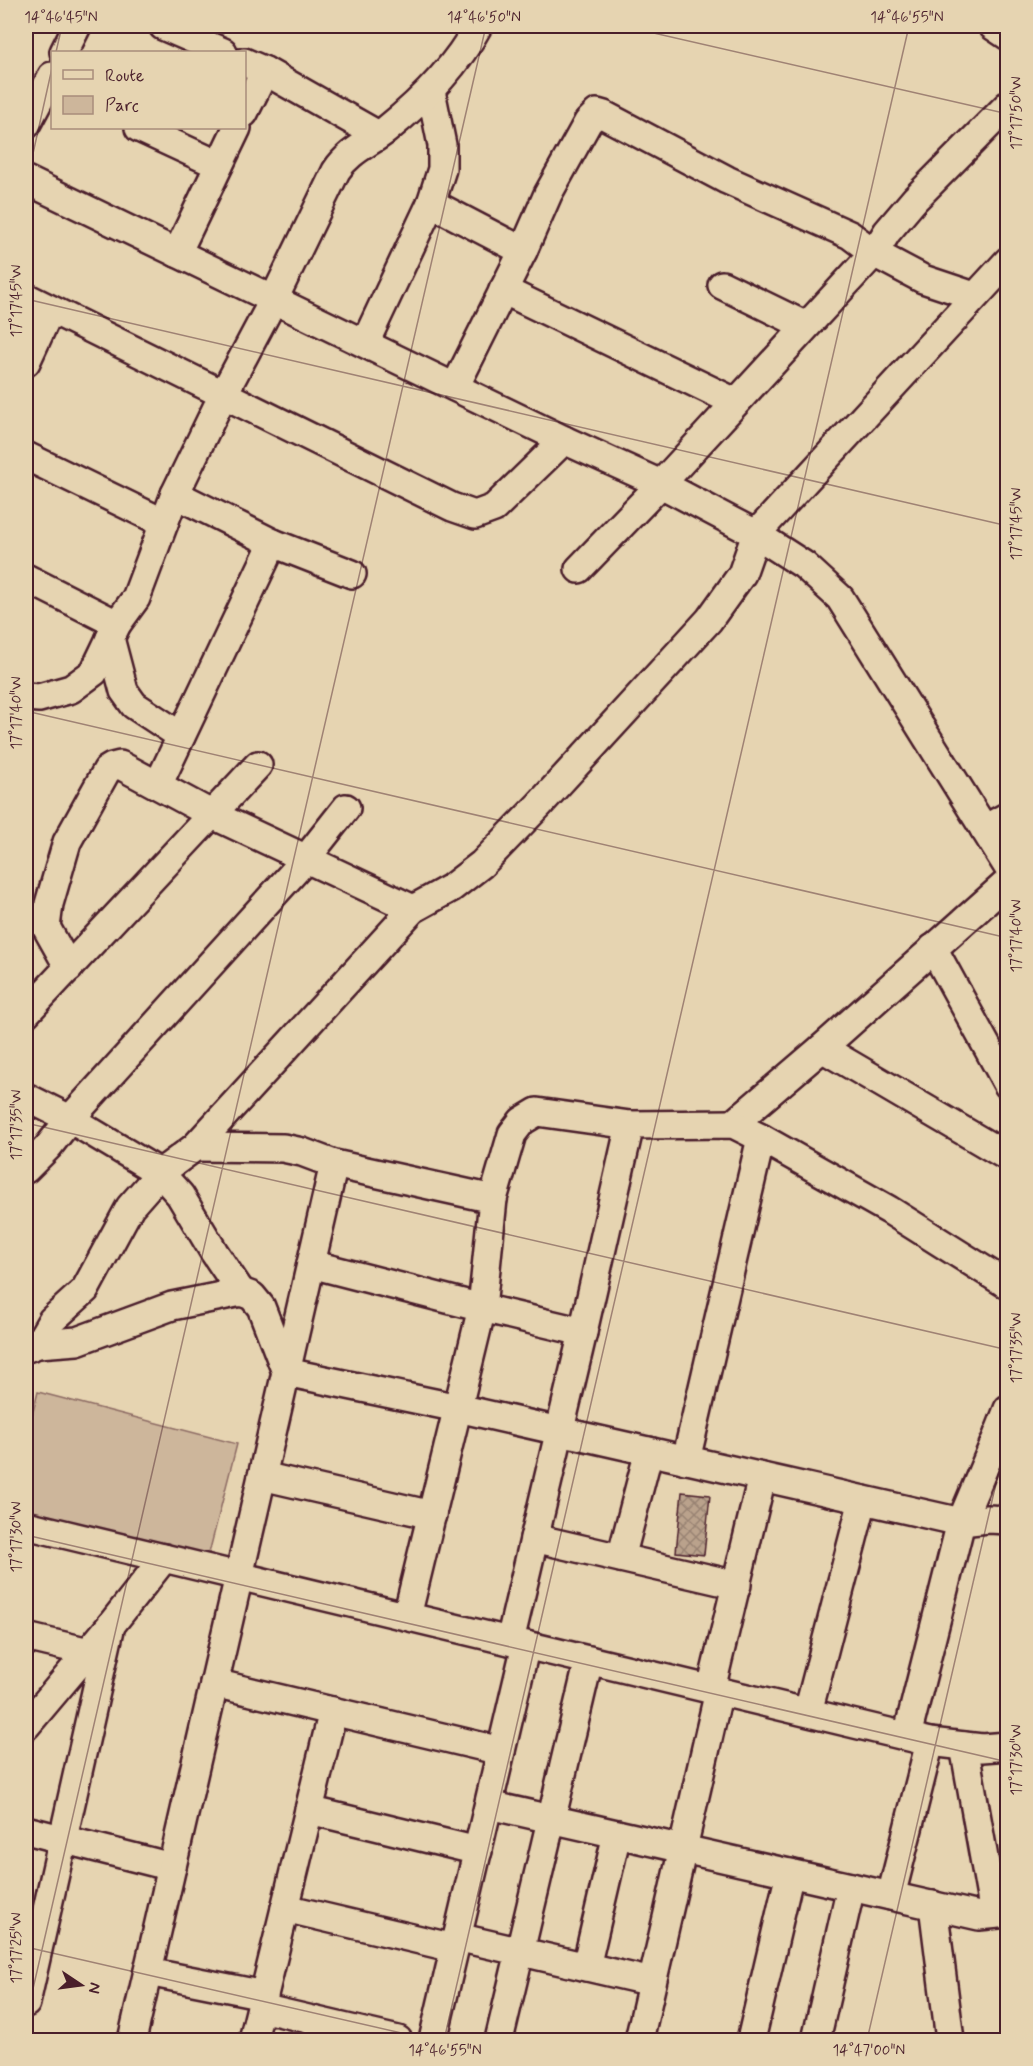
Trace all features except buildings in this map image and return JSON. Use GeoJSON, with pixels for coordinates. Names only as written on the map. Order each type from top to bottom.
{"type":"FeatureCollection","features":[{"type":"Feature","properties":{"kind":"street"},"geometry":{"type":"LineString","coordinates":[[64,51],[77,26]]}},
{"type":"Feature","properties":{"kind":"street"},"geometry":{"type":"LineString","coordinates":[[163,26],[221,51]]}},
{"type":"Feature","properties":{"kind":"street"},"geometry":{"type":"LineString","coordinates":[[26,697],[39,698],[70,689],[94,672],[113,631],[136,598],[175,494],[223,394],[345,158],[378,135],[431,91],[463,51],[478,26]]}},
{"type":"Feature","properties":{"kind":"street"},"geometry":{"type":"LineString","coordinates":[[993,26],[1008,36]]}},
{"type":"Feature","properties":{"kind":"street"},"geometry":{"type":"LineString","coordinates":[[246,105],[255,67],[378,135]]}},
{"type":"Feature","properties":{"kind":"street"},"geometry":{"type":"LineString","coordinates":[[26,125],[51,83]]}},
{"type":"Feature","properties":{"kind":"street"},"geometry":{"type":"LineString","coordinates":[[365,343],[430,203],[442,169],[442,145],[431,91]]}},
{"type":"Feature","properties":{"kind":"street"},"geometry":{"type":"LineString","coordinates":[[579,569],[661,484],[874,253],[887,232],[915,199],[1008,105]]}},
{"type":"Feature","properties":{"kind":"street"},"geometry":{"type":"LineString","coordinates":[[455,387],[523,251],[548,194],[588,122],[597,113],[728,180],[850,235],[874,253],[923,279],[974,296]]}},
{"type":"Feature","properties":{"kind":"street"},"geometry":{"type":"LineString","coordinates":[[141,129],[219,165]]}},
{"type":"Feature","properties":{"kind":"street"},"geometry":{"type":"LineString","coordinates":[[177,253],[237,129]]}},
{"type":"Feature","properties":{"kind":"street"},"geometry":{"type":"LineString","coordinates":[[26,180],[273,301],[661,484],[756,534],[804,565],[840,598],[1008,867]]}},
{"type":"Feature","properties":{"kind":"street"},"geometry":{"type":"LineString","coordinates":[[430,203],[523,251]]}},
{"type":"Feature","properties":{"kind":"street"},"geometry":{"type":"LineString","coordinates":[[32,1346],[52,1320],[85,1290],[130,1207],[160,1173],[195,1148],[413,909],[451,888],[482,864],[538,806],[709,620],[742,574],[756,534],[1008,261]]}},
{"type":"Feature","properties":{"kind":"street"},"geometry":{"type":"LineString","coordinates":[[722,285],[806,326]]}},
{"type":"Feature","properties":{"kind":"street"},"geometry":{"type":"LineString","coordinates":[[503,291],[735,402]]}},
{"type":"Feature","properties":{"kind":"street"},"geometry":{"type":"LineString","coordinates":[[26,297],[452,507],[476,515],[494,508],[564,440]]}},
{"type":"Feature","properties":{"kind":"street"},"geometry":{"type":"LineString","coordinates":[[26,362],[51,310]]}},
{"type":"Feature","properties":{"kind":"street"},"geometry":{"type":"LineString","coordinates":[[26,456],[164,524]]}},
{"type":"Feature","properties":{"kind":"street"},"geometry":{"type":"LineString","coordinates":[[175,494],[273,543],[352,574]]}},
{"type":"Feature","properties":{"kind":"street"},"geometry":{"type":"LineString","coordinates":[[158,785],[273,543]]}},
{"type":"Feature","properties":{"kind":"street"},"geometry":{"type":"LineString","coordinates":[[26,578],[113,631],[124,690],[134,705],[181,736]]}},
{"type":"Feature","properties":{"kind":"street"},"geometry":{"type":"LineString","coordinates":[[69,968],[46,927],[49,904],[68,842],[107,770],[112,766],[120,765],[213,815],[413,909]]}},
{"type":"Feature","properties":{"kind":"street"},"geometry":{"type":"LineString","coordinates":[[26,1014],[258,765]]}},
{"type":"Feature","properties":{"kind":"street"},"geometry":{"type":"LineString","coordinates":[[26,1168],[48,1148],[70,1119],[305,860],[346,808]]}},
{"type":"Feature","properties":{"kind":"street"},"geometry":{"type":"LineString","coordinates":[[984,829],[1008,816]]}},
{"type":"Feature","properties":{"kind":"street"},"geometry":{"type":"LineString","coordinates":[[733,1124],[1008,882]]}},
{"type":"Feature","properties":{"kind":"street"},"geometry":{"type":"LineString","coordinates":[[933,948],[1008,1085]]}},
{"type":"Feature","properties":{"kind":"street"},"geometry":{"type":"LineString","coordinates":[[822,1048],[1008,1157]]}},
{"type":"Feature","properties":{"kind":"street"},"geometry":{"type":"LineString","coordinates":[[26,1097],[70,1119],[160,1173],[180,1195],[241,1292]]}},
{"type":"Feature","properties":{"kind":"street"},"geometry":{"type":"LineString","coordinates":[[407,1616],[482,1308],[493,1200],[512,1134],[522,1121],[537,1112],[630,1125],[733,1124],[889,1210],[1008,1285]]}},
{"type":"Feature","properties":{"kind":"street"},"geometry":{"type":"LineString","coordinates":[[433,2040],[501,1751],[534,1538],[630,1125]]}},
{"type":"Feature","properties":{"kind":"street"},"geometry":{"type":"LineString","coordinates":[[686,1460],[760,1138]]}},
{"type":"Feature","properties":{"kind":"street"},"geometry":{"type":"LineString","coordinates":[[195,1148],[283,1149],[302,1152],[334,1164],[493,1200]]}},
{"type":"Feature","properties":{"kind":"street"},"geometry":{"type":"LineString","coordinates":[[132,2040],[334,1164]]}},
{"type":"Feature","properties":{"kind":"street"},"geometry":{"type":"LineString","coordinates":[[311,1264],[583,1332]]}},
{"type":"Feature","properties":{"kind":"street"},"geometry":{"type":"LineString","coordinates":[[32,1346],[77,1341],[172,1306],[241,1292],[252,1296],[261,1307],[286,1372]]}},
{"type":"Feature","properties":{"kind":"street"},"geometry":{"type":"LineString","coordinates":[[286,1372],[458,1408],[961,1522],[988,1519],[1008,1520]]}},
{"type":"Feature","properties":{"kind":"street"},"geometry":{"type":"LineString","coordinates":[[891,1896],[918,1739],[961,1522],[1005,1425]]}},
{"type":"Feature","properties":{"kind":"street"},"geometry":{"type":"LineString","coordinates":[[621,1558],[649,1451]]}},
{"type":"Feature","properties":{"kind":"street"},"geometry":{"type":"LineString","coordinates":[[262,1476],[432,1515]]}},
{"type":"Feature","properties":{"kind":"street"},"geometry":{"type":"LineString","coordinates":[[639,2040],[683,1849],[736,1585],[762,1477]]}},
{"type":"Feature","properties":{"kind":"street"},"geometry":{"type":"LineString","coordinates":[[808,1712],[862,1500]]}},
{"type":"Feature","properties":{"kind":"street"},"geometry":{"type":"LineString","coordinates":[[26,1525],[918,1739],[982,1748],[1008,1746]]}},
{"type":"Feature","properties":{"kind":"street"},"geometry":{"type":"LineString","coordinates":[[534,1538],[736,1585]]}},
{"type":"Feature","properties":{"kind":"street"},"geometry":{"type":"LineString","coordinates":[[26,1726],[164,1558]]}},
{"type":"Feature","properties":{"kind":"street"},"geometry":{"type":"LineString","coordinates":[[26,2003],[111,1625]]}},
{"type":"Feature","properties":{"kind":"street"},"geometry":{"type":"LineString","coordinates":[[26,1637],[89,1652]]}},
{"type":"Feature","properties":{"kind":"street"},"geometry":{"type":"LineString","coordinates":[[499,2040],[589,1660]]}},
{"type":"Feature","properties":{"kind":"street"},"geometry":{"type":"LineString","coordinates":[[214,1683],[501,1751]]}},
{"type":"Feature","properties":{"kind":"street"},"geometry":{"type":"LineString","coordinates":[[253,2040],[333,1711]]}},
{"type":"Feature","properties":{"kind":"street"},"geometry":{"type":"LineString","coordinates":[[489,1805],[980,1916],[1001,1913],[964,1746]]}},
{"type":"Feature","properties":{"kind":"street"},"geometry":{"type":"LineString","coordinates":[[309,1810],[478,1851]]}},
{"type":"Feature","properties":{"kind":"street"},"geometry":{"type":"LineString","coordinates":[[26,1830],[172,1867]]}},
{"type":"Feature","properties":{"kind":"street"},"geometry":{"type":"LineString","coordinates":[[586,1966],[617,1834]]}},
{"type":"Feature","properties":{"kind":"street"},"geometry":{"type":"LineString","coordinates":[[751,2040],[790,1873]]}},
{"type":"Feature","properties":{"kind":"street"},"geometry":{"type":"LineString","coordinates":[[816,2040],[851,1887]]}},
{"type":"Feature","properties":{"kind":"street"},"geometry":{"type":"LineString","coordinates":[[933,1905],[948,2038]]}},
{"type":"Feature","properties":{"kind":"street"},"geometry":{"type":"LineString","coordinates":[[285,1908],[456,1943],[520,1952],[652,1982]]}},
{"type":"Feature","properties":{"kind":"street"},"geometry":{"type":"LineString","coordinates":[[148,1972],[398,2040]]}},
{"type":"Feature","properties":{"kind":"green space"},"geometry":{"type":"Polygon","coordinates":[[[38,1392],[237,1444],[206,1565],[26,1518],[26,1439],[38,1392]]]}}]}
